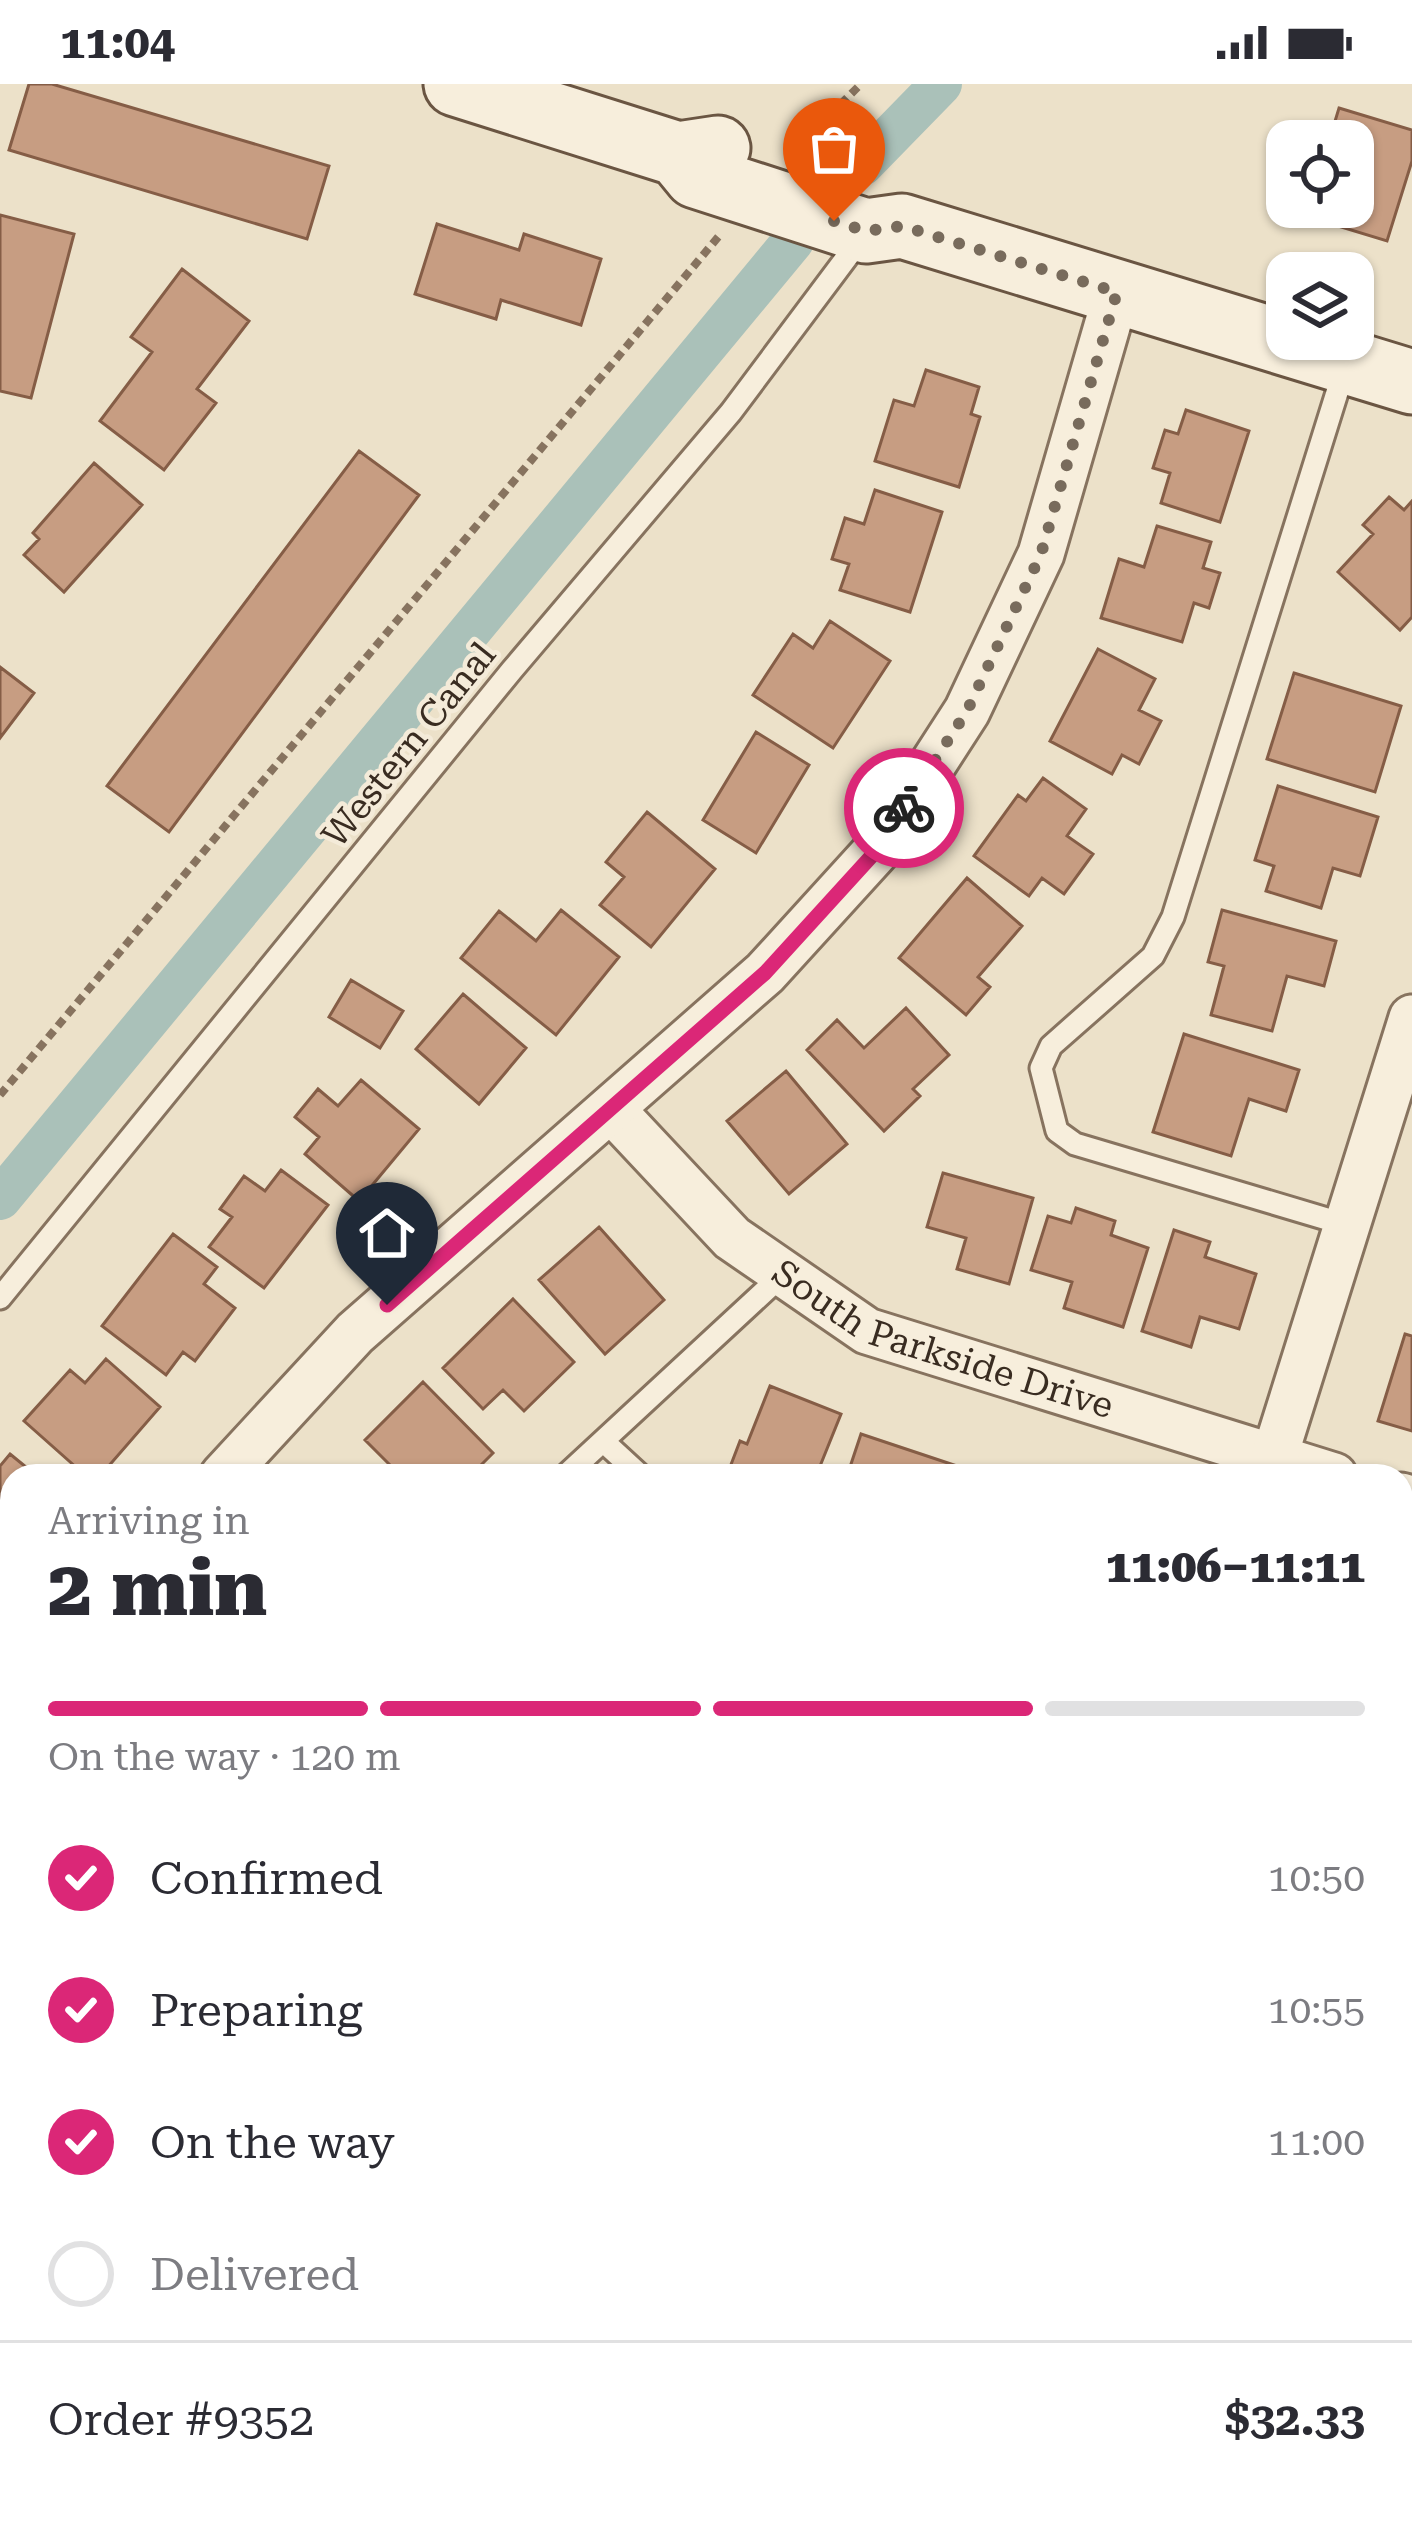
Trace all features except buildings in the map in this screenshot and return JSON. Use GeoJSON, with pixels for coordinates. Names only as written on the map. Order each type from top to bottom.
{"type":"FeatureCollection","features":[{"type":"Feature","properties":{"kind":"street"},"geometry":{"type":"LineString","coordinates":[[456,84],[678,154],[696,176],[769,189],[881,219],[1412,382]]}},
{"type":"Feature","properties":{"kind":"street"},"geometry":{"type":"LineString","coordinates":[[247,1464],[355,1333],[765,973],[878,849],[967,711],[1041,554],[1117,292]]}},
{"type":"Feature","properties":{"kind":"street"},"geometry":{"type":"LineString","coordinates":[[1274,1458],[1412,1018]]}},
{"type":"Feature","properties":{"kind":"street","name":"South Parkside Drive"},"geometry":{"type":"LineString","coordinates":[[611,1109],[732,1238],[867,1331],[1294,1464]]}},
{"type":"Feature","properties":{"kind":"lane","name":"Western Canal"},"geometry":{"type":"LineString","coordinates":[[0,1298],[512,670],[731,412],[881,219]]}},
{"type":"Feature","properties":{"kind":"lane"},"geometry":{"type":"LineString","coordinates":[[1347,362],[1173,917],[1153,956],[1051,1046],[1041,1068],[1046,1106],[1057,1131],[1076,1144],[1347,1225]]}},
{"type":"Feature","properties":{"kind":"lane"},"geometry":{"type":"LineString","coordinates":[[578,1464],[781,1276]]}},
{"type":"Feature","properties":{"kind":"lane"},"geometry":{"type":"LineString","coordinates":[[603,1441],[627,1464]]}},
{"type":"Feature","properties":{"kind":"path"},"geometry":{"type":"LineString","coordinates":[[0,1095],[861,84]]}},
{"type":"Feature","properties":{"kind":"waterway"},"geometry":{"type":"LineString","coordinates":[[862,165],[941,84]]}},
{"type":"Feature","properties":{"kind":"waterway"},"geometry":{"type":"LineString","coordinates":[[0,1199],[793,241]]}},
{"type":"Feature","properties":{"kind":"way so far"},"geometry":{"type":"LineString","coordinates":[[834,221],[866,231],[902,226],[1117,292],[1041,554],[967,711],[904,808]]}},
{"type":"Feature","properties":{"kind":"route"},"geometry":{"type":"LineString","coordinates":[[387,1305],[765,973],[878,849],[904,808]]}}]}
